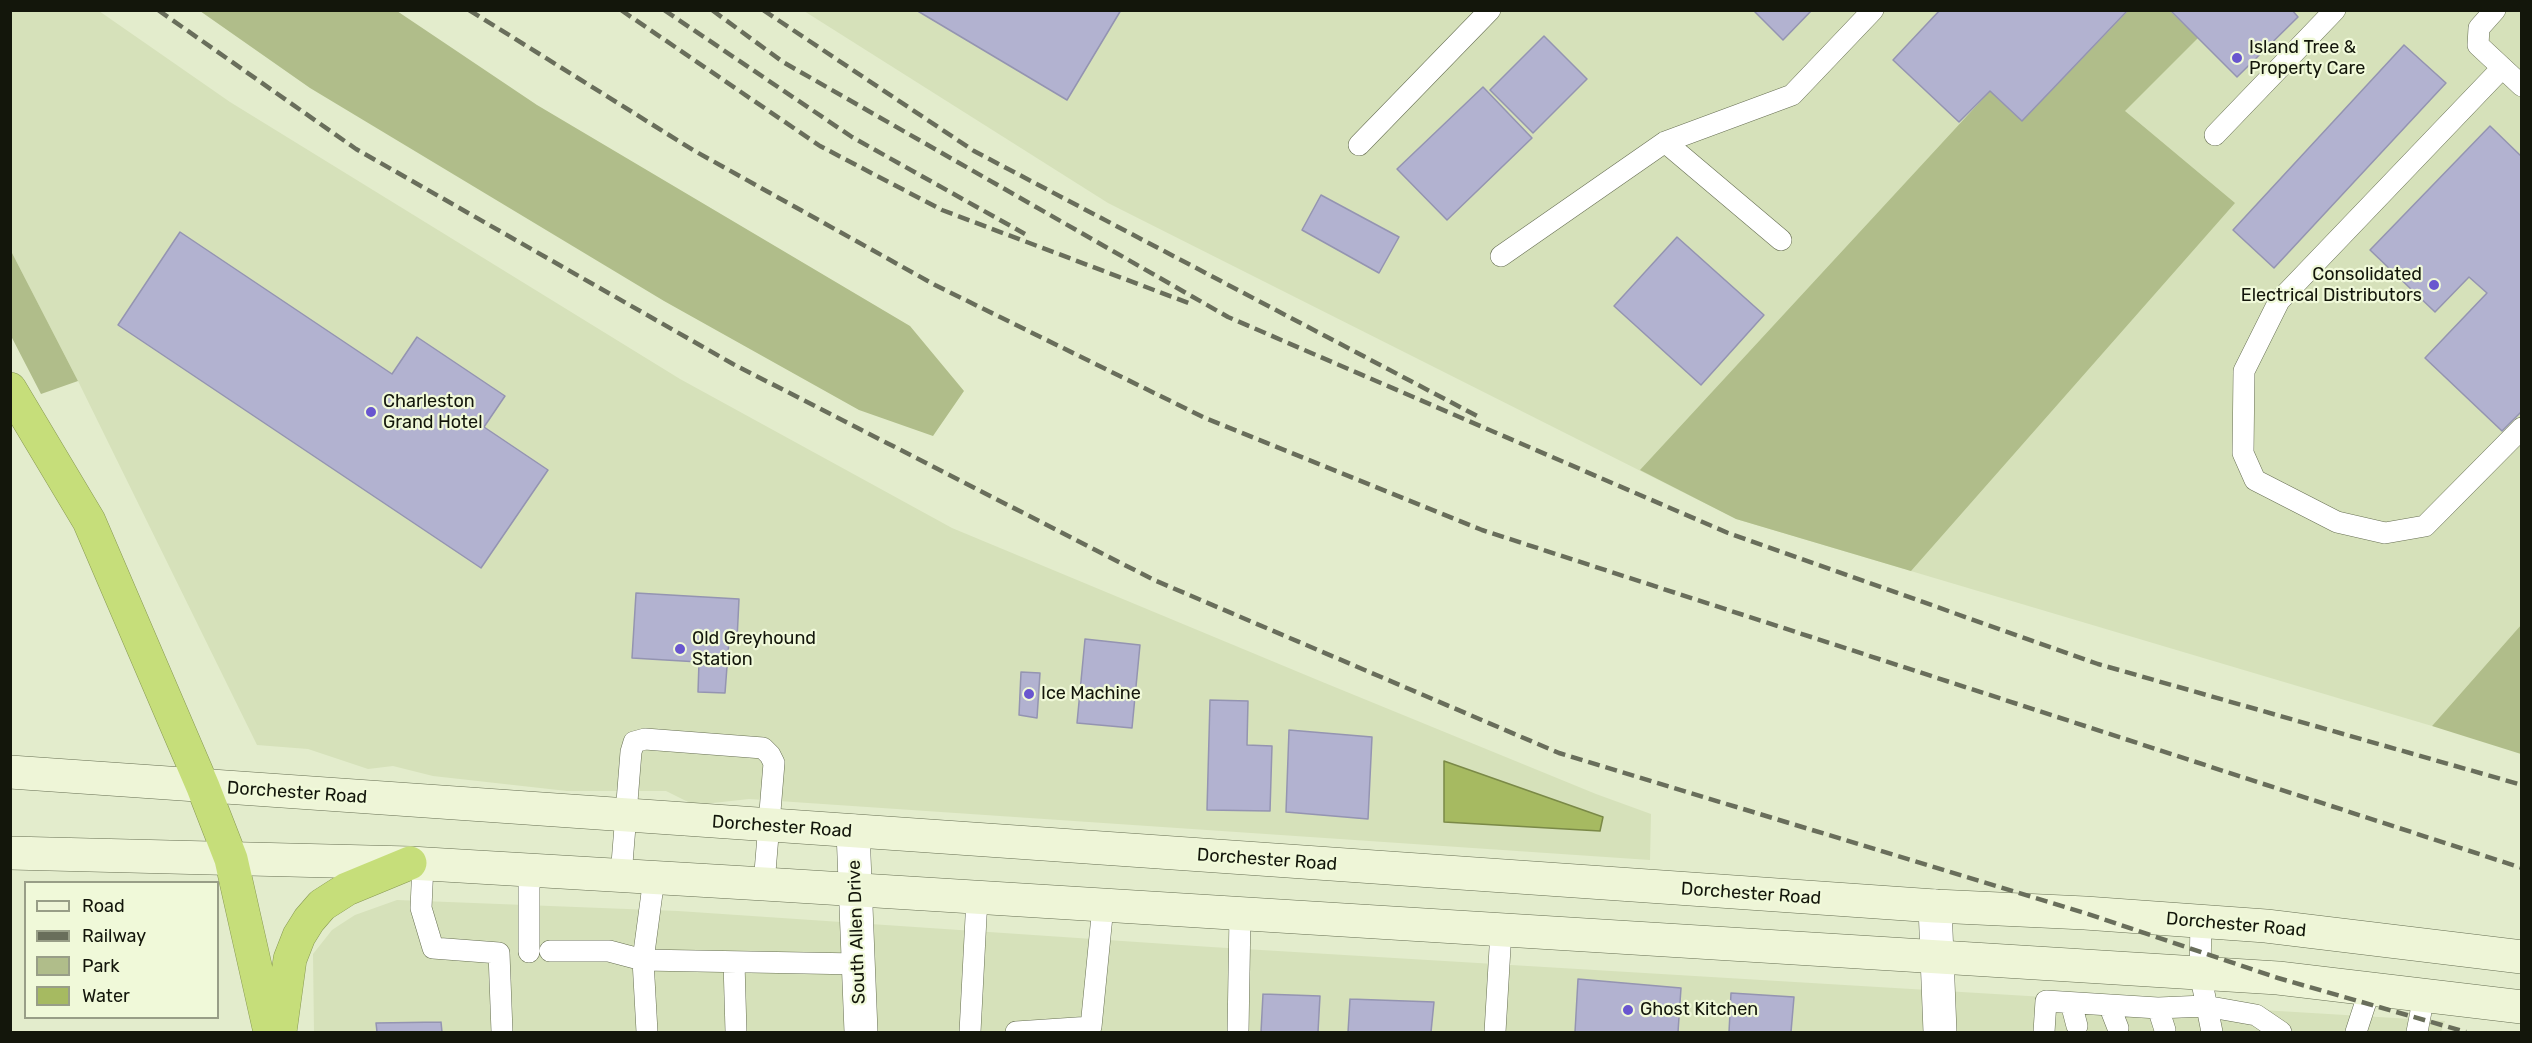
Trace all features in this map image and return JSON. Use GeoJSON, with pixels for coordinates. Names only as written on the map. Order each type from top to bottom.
{"type":"FeatureCollection","features":[{"type":"Feature","properties":{"kind":"highway"},"geometry":{"type":"LineString","coordinates":[[10,389],[89,521],[203,787],[231,859],[270,1032]]}},
{"type":"Feature","properties":{"kind":"highway"},"geometry":{"type":"LineString","coordinates":[[280,1032],[290,959],[299,936],[309,920],[322,905],[347,889],[416,864]]}},
{"type":"Feature","properties":{"kind":"main road","name":"Dorchester Road"},"geometry":{"type":"LineString","coordinates":[[10,772],[1935,906],[2200,921],[2265,926],[2522,957]]}},
{"type":"Feature","properties":{"kind":"main road"},"geometry":{"type":"LineString","coordinates":[[10,853],[416,864],[654,878],[2278,978],[2522,1007]]}},
{"type":"Feature","properties":{"kind":"street","name":"South Allen Drive"},"geometry":{"type":"LineString","coordinates":[[853,831],[861,1032]]}},
{"type":"Feature","properties":{"kind":"street"},"geometry":{"type":"LineString","coordinates":[[1935,906],[1940,1032]]}},
{"type":"Feature","properties":{"kind":"lane"},"geometry":{"type":"LineString","coordinates":[[1359,145],[1490,10]]}},
{"type":"Feature","properties":{"kind":"lane"},"geometry":{"type":"LineString","coordinates":[[1501,256],[1665,142],[1792,95],[1873,10]]}},
{"type":"Feature","properties":{"kind":"lane"},"geometry":{"type":"LineString","coordinates":[[2215,135],[2334,10]]}},
{"type":"Feature","properties":{"kind":"lane"},"geometry":{"type":"LineString","coordinates":[[2495,10],[2479,28],[2478,45],[2522,86]]}},
{"type":"Feature","properties":{"kind":"lane"},"geometry":{"type":"LineString","coordinates":[[2502,68],[2338,242],[2279,301],[2244,371],[2243,453],[2255,480],[2337,522],[2385,533],[2425,526],[2522,428]]}},
{"type":"Feature","properties":{"kind":"lane"},"geometry":{"type":"LineString","coordinates":[[1665,142],[1781,240]]}},
{"type":"Feature","properties":{"kind":"lane"},"geometry":{"type":"LineString","coordinates":[[621,876],[631,752],[634,742],[645,739],[763,747],[774,763],[764,885]]}},
{"type":"Feature","properties":{"kind":"lane"},"geometry":{"type":"LineString","coordinates":[[416,864],[421,908],[433,948],[543,958],[609,951],[643,960],[858,964]]}},
{"type":"Feature","properties":{"kind":"lane"},"geometry":{"type":"LineString","coordinates":[[529,871],[543,958]]}},
{"type":"Feature","properties":{"kind":"lane"},"geometry":{"type":"LineString","coordinates":[[647,1032],[643,960],[654,878]]}},
{"type":"Feature","properties":{"kind":"lane"},"geometry":{"type":"LineString","coordinates":[[970,1032],[977,898]]}},
{"type":"Feature","properties":{"kind":"lane"},"geometry":{"type":"LineString","coordinates":[[1016,1032],[1091,1027],[1103,906]]}},
{"type":"Feature","properties":{"kind":"lane"},"geometry":{"type":"LineString","coordinates":[[1238,1032],[1240,915]]}},
{"type":"Feature","properties":{"kind":"lane"},"geometry":{"type":"LineString","coordinates":[[2200,921],[2200,974],[2212,1032]]}},
{"type":"Feature","properties":{"kind":"lane"},"geometry":{"type":"LineString","coordinates":[[1495,1032],[1501,931]]}},
{"type":"Feature","properties":{"kind":"lane"},"geometry":{"type":"LineString","coordinates":[[499,953],[502,1032]]}},
{"type":"Feature","properties":{"kind":"lane"},"geometry":{"type":"LineString","coordinates":[[734,962],[736,1032]]}},
{"type":"Feature","properties":{"kind":"lane"},"geometry":{"type":"LineString","coordinates":[[2044,1032],[2045,964]]}},
{"type":"Feature","properties":{"kind":"lane"},"geometry":{"type":"LineString","coordinates":[[2356,1032],[2370,989]]}},
{"type":"Feature","properties":{"kind":"lane"},"geometry":{"type":"LineString","coordinates":[[2417,1032],[2424,996]]}},
{"type":"Feature","properties":{"kind":"lane"},"geometry":{"type":"LineString","coordinates":[[2046,1001],[2158,1008],[2205,1006],[2256,1015],[2282,1032]]}},
{"type":"Feature","properties":{"kind":"lane"},"geometry":{"type":"LineString","coordinates":[[2071,1003],[2077,1026]]}},
{"type":"Feature","properties":{"kind":"lane"},"geometry":{"type":"LineString","coordinates":[[2109,1005],[2118,1028]]}},
{"type":"Feature","properties":{"kind":"lane"},"geometry":{"type":"LineString","coordinates":[[2158,1008],[2165,1030]]}},
{"type":"Feature","properties":{"kind":"shaded area"},"geometry":{"type":"Polygon","coordinates":[[[11,11],[99,11],[230,102],[680,379],[952,528],[1596,794],[1651,814],[1650,860],[749,799],[704,804],[690,803],[666,791],[567,791],[433,776],[393,766],[368,769],[308,749],[257,745],[78,381],[11,251],[11,11]]]}},
{"type":"Feature","properties":{"kind":"shaded area"},"geometry":{"type":"Polygon","coordinates":[[[804,11],[2521,11],[2521,625],[2432,726],[1736,519],[1108,203],[804,11]]]}},
{"type":"Feature","properties":{"kind":"shaded area"},"geometry":{"type":"Polygon","coordinates":[[[397,900],[678,911],[1211,947],[2445,1021],[2441,1032],[314,1032],[313,954],[332,930],[355,915],[397,900]]]}},
{"type":"Feature","properties":{"kind":"green space"},"geometry":{"type":"Polygon","coordinates":[[[200,11],[397,11],[537,105],[910,326],[964,391],[933,436],[859,410],[664,301],[310,88],[200,11]]]}},
{"type":"Feature","properties":{"kind":"green space"},"geometry":{"type":"Polygon","coordinates":[[[2128,11],[2170,11],[2198,38],[2125,111],[2235,203],[1911,571],[1736,519],[1640,470],[1990,91],[2022,121],[2128,11]]]}},
{"type":"Feature","properties":{"kind":"green space"},"geometry":{"type":"Polygon","coordinates":[[[11,251],[78,381],[41,394],[11,336],[11,251]]]}},
{"type":"Feature","properties":{"kind":"green space"},"geometry":{"type":"Polygon","coordinates":[[[2521,625],[2521,754],[2432,726],[2521,625]]]}},
{"type":"Feature","properties":{"kind":"water"},"geometry":{"type":"Polygon","coordinates":[[[1444,761],[1603,817],[1600,831],[1444,822],[1444,761]]]}},
{"type":"Feature","properties":{"kind":"building"},"geometry":{"type":"Polygon","coordinates":[[[916,10],[1121,10],[1067,100],[916,10]]]}},
{"type":"Feature","properties":{"kind":"building"},"geometry":{"type":"Polygon","coordinates":[[[1753,10],[1812,10],[1783,40],[1753,10]]]}},
{"type":"Feature","properties":{"kind":"building"},"geometry":{"type":"Polygon","coordinates":[[[1940,10],[2128,10],[2022,121],[1990,91],[1959,122],[1893,60],[1940,10]]]}},
{"type":"Feature","properties":{"kind":"building","name":"Island Tree & Property Care"},"geometry":{"type":"Polygon","coordinates":[[[2170,10],[2292,10],[2298,17],[2237,77],[2170,10]]]}},
{"type":"Feature","properties":{"kind":"building"},"geometry":{"type":"Polygon","coordinates":[[[1544,36],[1587,79],[1533,133],[1490,90],[1544,36]]]}},
{"type":"Feature","properties":{"kind":"building","name":"Consolidated Electrical Distributors"},"geometry":{"type":"Polygon","coordinates":[[[2404,45],[2446,83],[2274,268],[2233,230],[2404,45]]]}},
{"type":"Feature","properties":{"kind":"building"},"geometry":{"type":"Polygon","coordinates":[[[1483,87],[1532,138],[1447,220],[1397,169],[1483,87]]]}},
{"type":"Feature","properties":{"kind":"building","name":"Consolidated Electrical Distributors"},"geometry":{"type":"Polygon","coordinates":[[[2490,126],[2522,157],[2522,411],[2502,431],[2425,358],[2487,293],[2469,277],[2435,312],[2370,250],[2490,126]]]}},
{"type":"Feature","properties":{"kind":"building"},"geometry":{"type":"Polygon","coordinates":[[[1321,195],[1399,237],[1379,273],[1302,230],[1321,195]]]}},
{"type":"Feature","properties":{"kind":"building","name":"Charleston Grand Hotel"},"geometry":{"type":"Polygon","coordinates":[[[180,232],[392,374],[417,337],[505,396],[484,427],[548,470],[481,568],[118,325],[180,232]]]}},
{"type":"Feature","properties":{"kind":"building"},"geometry":{"type":"Polygon","coordinates":[[[1677,237],[1764,315],[1701,385],[1614,306],[1677,237]]]}},
{"type":"Feature","properties":{"kind":"building","name":"Old Greyhound Station"},"geometry":{"type":"Polygon","coordinates":[[[636,593],[739,599],[737,640],[729,640],[725,693],[698,692],[699,662],[632,658],[636,593]]]}},
{"type":"Feature","properties":{"kind":"building"},"geometry":{"type":"Polygon","coordinates":[[[1085,639],[1140,645],[1132,728],[1077,723],[1085,639]]]}},
{"type":"Feature","properties":{"kind":"building","name":"Ice Machine"},"geometry":{"type":"Polygon","coordinates":[[[1021,672],[1040,673],[1037,718],[1019,715],[1021,672]]]}},
{"type":"Feature","properties":{"kind":"building"},"geometry":{"type":"Polygon","coordinates":[[[1210,700],[1248,701],[1247,745],[1272,746],[1270,811],[1207,810],[1210,700]]]}},
{"type":"Feature","properties":{"kind":"building"},"geometry":{"type":"Polygon","coordinates":[[[1289,730],[1372,737],[1368,819],[1286,812],[1289,730]]]}},
{"type":"Feature","properties":{"kind":"building","name":"Ghost Kitchen"},"geometry":{"type":"Polygon","coordinates":[[[1578,979],[1681,988],[1678,1032],[1575,1032],[1578,979]]]}},
{"type":"Feature","properties":{"kind":"building"},"geometry":{"type":"Polygon","coordinates":[[[1731,993],[1794,997],[1791,1032],[1729,1032],[1731,993]]]}},
{"type":"Feature","properties":{"kind":"building"},"geometry":{"type":"Polygon","coordinates":[[[1263,994],[1320,996],[1318,1032],[1261,1032],[1263,994]]]}},
{"type":"Feature","properties":{"kind":"building"},"geometry":{"type":"Polygon","coordinates":[[[1350,999],[1434,1002],[1431,1032],[1348,1032],[1350,999]]]}},
{"type":"Feature","properties":{"kind":"building"},"geometry":{"type":"Polygon","coordinates":[[[441,1022],[442,1032],[377,1032],[376,1023],[441,1022]]]}},
{"type":"Feature","properties":{"kind":"railway"},"geometry":{"type":"LineString","coordinates":[[158,10],[356,149],[733,364],[1154,580],[1559,753],[2085,913],[2278,978],[2466,1032]]}},
{"type":"Feature","properties":{"kind":"railway"},"geometry":{"type":"LineString","coordinates":[[469,10],[693,150],[935,285],[1205,418],[1482,530],[2522,868]]}},
{"type":"Feature","properties":{"kind":"railway"},"geometry":{"type":"LineString","coordinates":[[621,10],[820,146],[942,210],[1191,304]]}},
{"type":"Feature","properties":{"kind":"railway"},"geometry":{"type":"LineString","coordinates":[[664,10],[852,137],[1025,234]]}},
{"type":"Feature","properties":{"kind":"railway"},"geometry":{"type":"LineString","coordinates":[[712,10],[783,62],[1228,317],[1728,533],[2098,664],[2522,785]]}},
{"type":"Feature","properties":{"kind":"railway"},"geometry":{"type":"LineString","coordinates":[[763,10],[974,151],[1479,417]]}},
{"type":"Feature","properties":{"kind":"place","name":"Island Tree & Property Care"},"geometry":{"type":"Point","coordinates":[2237,58]}},
{"type":"Feature","properties":{"kind":"place","name":"Consolidated Electrical Distributors"},"geometry":{"type":"Point","coordinates":[2434,285]}},
{"type":"Feature","properties":{"kind":"place","name":"Charleston Grand Hotel"},"geometry":{"type":"Point","coordinates":[371,412]}},
{"type":"Feature","properties":{"kind":"place","name":"Old Greyhound Station"},"geometry":{"type":"Point","coordinates":[680,649]}},
{"type":"Feature","properties":{"kind":"place","name":"Ice Machine"},"geometry":{"type":"Point","coordinates":[1029,694]}},
{"type":"Feature","properties":{"kind":"place","name":"Ghost Kitchen"},"geometry":{"type":"Point","coordinates":[1628,1010]}}]}
